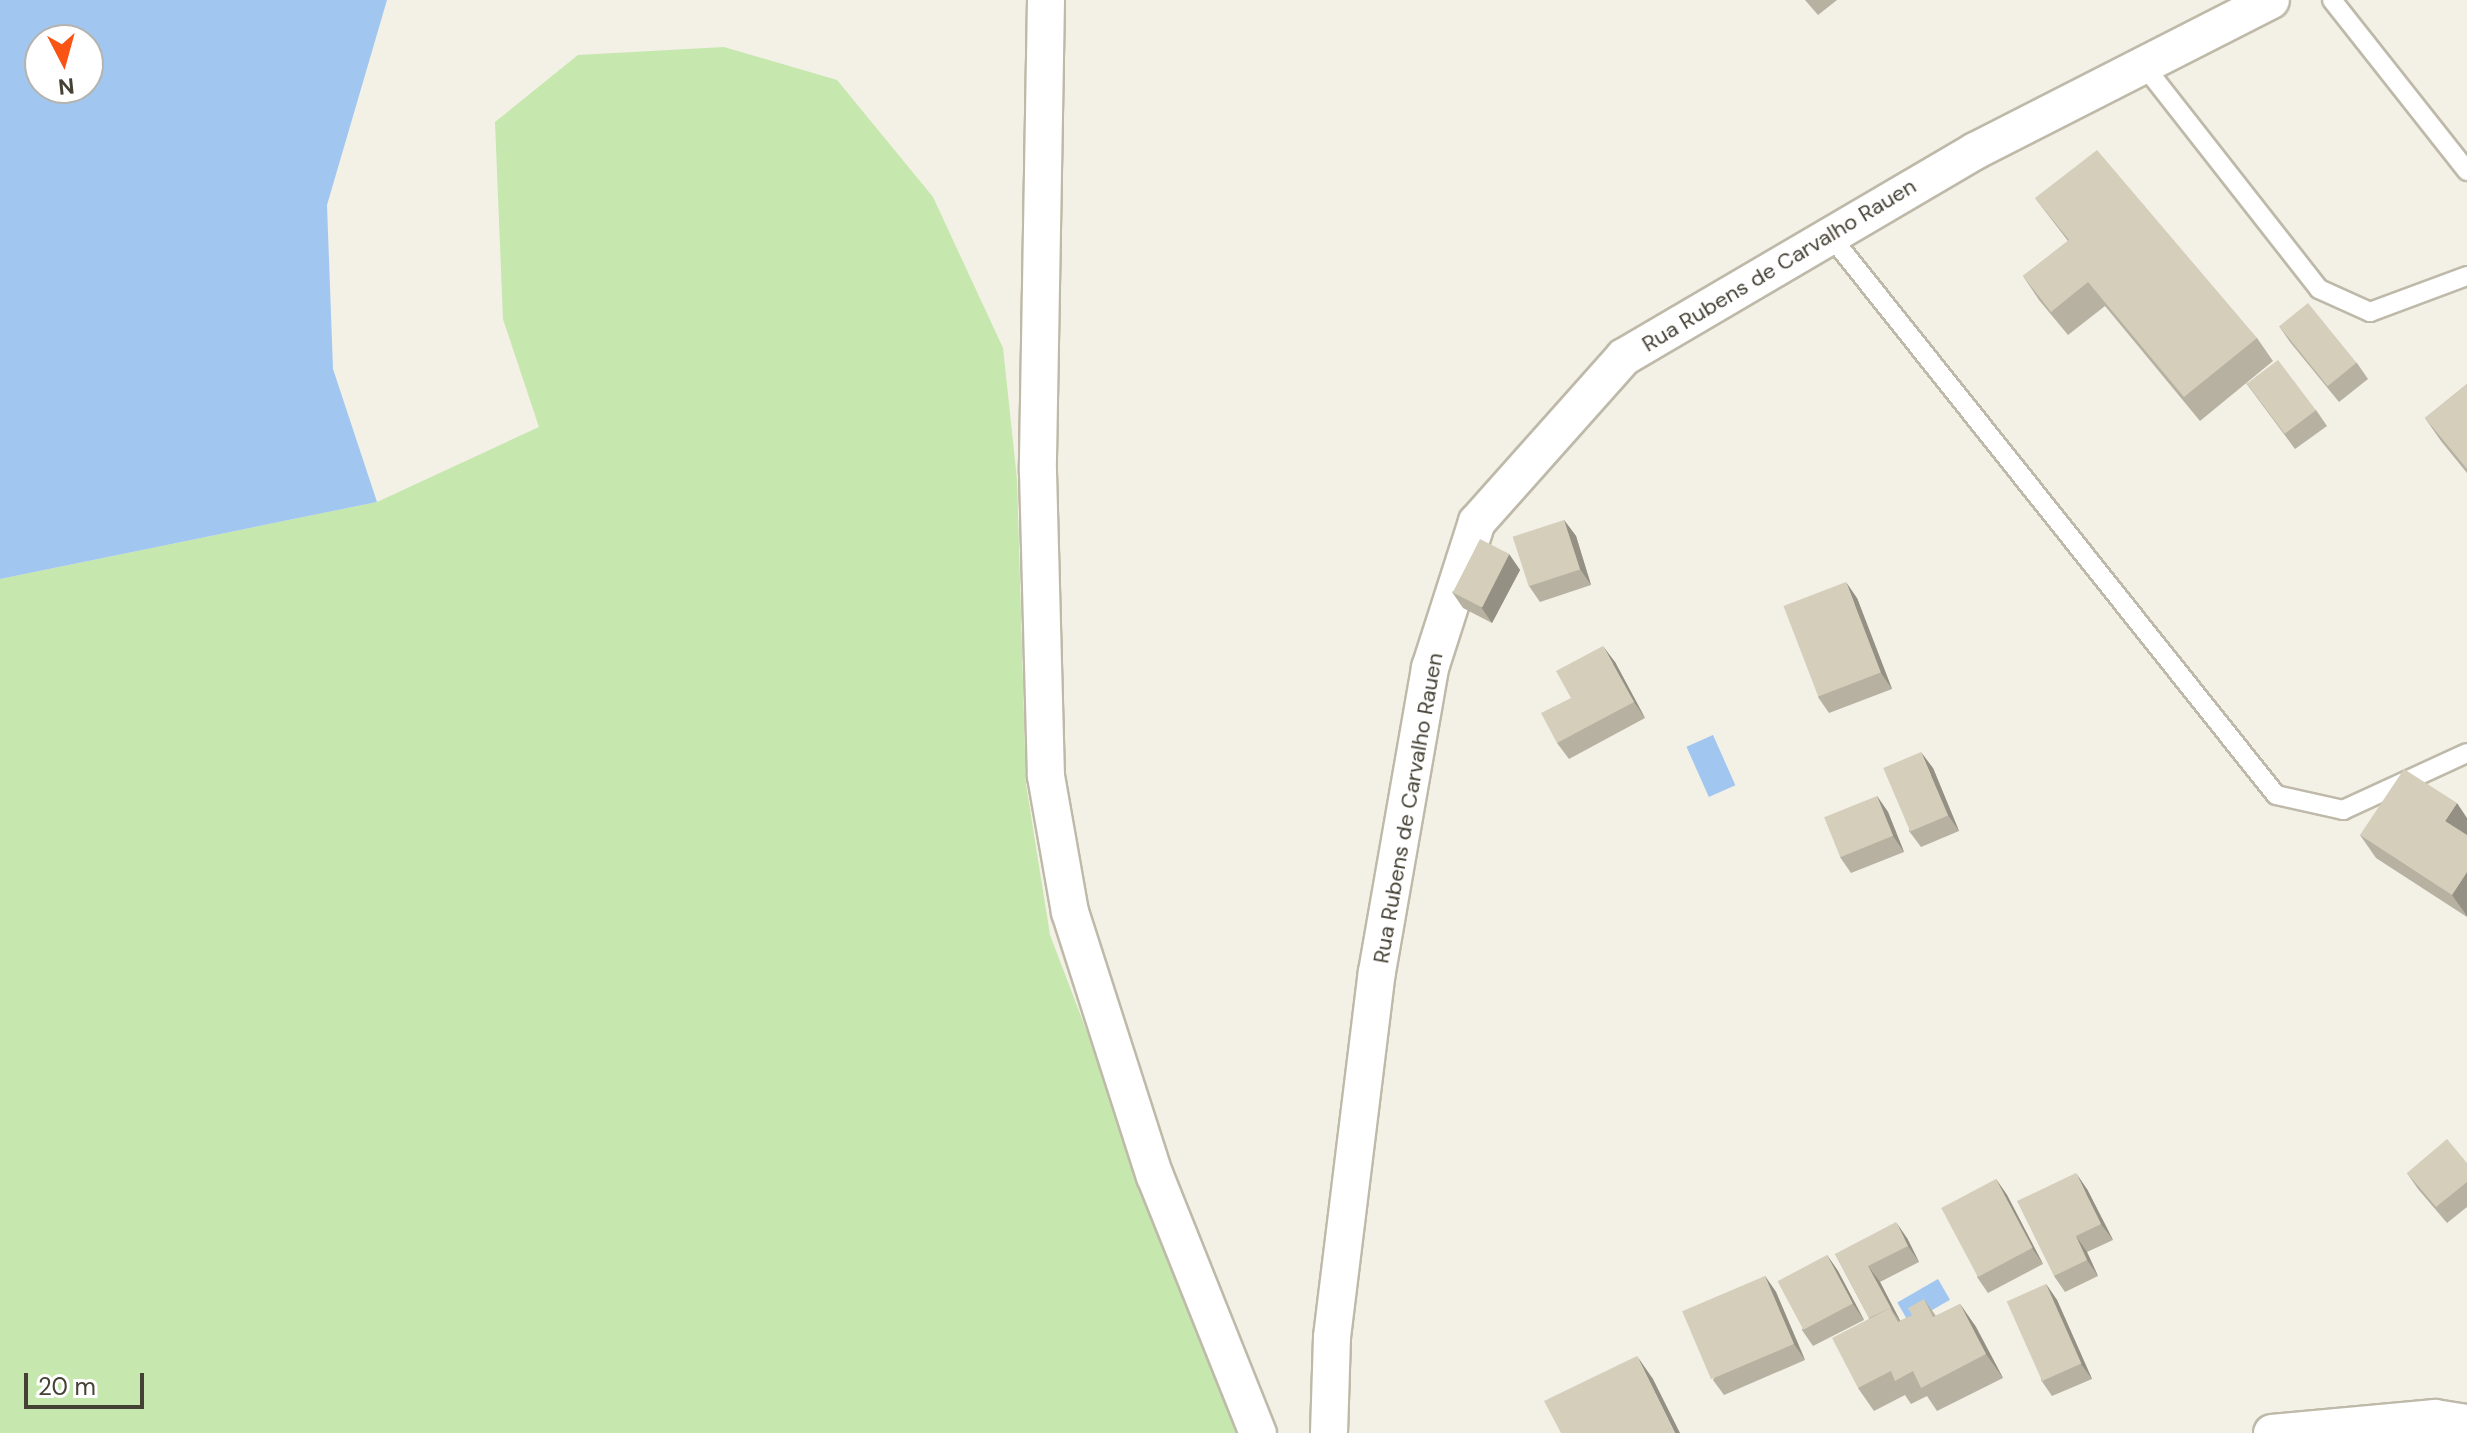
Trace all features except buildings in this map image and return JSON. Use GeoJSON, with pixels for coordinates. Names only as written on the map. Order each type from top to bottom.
{"type":"FeatureCollection","features":[{"type":"Feature","properties":{"kind":"street"},"geometry":{"type":"LineString","coordinates":[[1046,0],[1038,472],[1046,776],[1070,912],[1155,1176],[1258,1433]]}},
{"type":"Feature","properties":{"kind":"street","name":"Rua Rubens de Carvalho Rauen"},"geometry":{"type":"LineString","coordinates":[[1329,1433],[1332,1337],[1377,972],[1430,668],[1477,522],[1624,357],[1975,151],[2145,67],[2271,0]]}},
{"type":"Feature","properties":{"kind":"street"},"geometry":{"type":"LineString","coordinates":[[2272,1433],[2435,1418],[2467,1423]]}},
{"type":"Feature","properties":{"kind":"lane"},"geometry":{"type":"LineString","coordinates":[[2332,0],[2467,171]]}},
{"type":"Feature","properties":{"kind":"lane"},"geometry":{"type":"LineString","coordinates":[[2145,67],[2319,289],[2370,312],[2467,276]]}},
{"type":"Feature","properties":{"kind":"lane"},"geometry":{"type":"LineString","coordinates":[[1829,234],[2276,795],[2343,810],[2467,753]]}},
{"type":"Feature","properties":{"kind":"green space"},"geometry":{"type":"Polygon","coordinates":[[[724,47],[837,80],[933,197],[1003,348],[1017,479],[1026,784],[1050,935],[1240,1433],[0,1433],[0,579],[377,502],[539,427],[503,319],[495,122],[578,55],[724,47]]]}},
{"type":"Feature","properties":{"kind":"water"},"geometry":{"type":"Polygon","coordinates":[[[0,0],[387,0],[327,205],[333,369],[377,502],[0,579],[0,0]]]}},
{"type":"Feature","properties":{"kind":"water"},"geometry":{"type":"Polygon","coordinates":[[[1713,735],[1735,785],[1709,797],[1687,747],[1713,735]]]}},
{"type":"Feature","properties":{"kind":"water"},"geometry":{"type":"Polygon","coordinates":[[[1938,1279],[1950,1300],[1909,1323],[1897,1302],[1938,1279]]]}}]}
